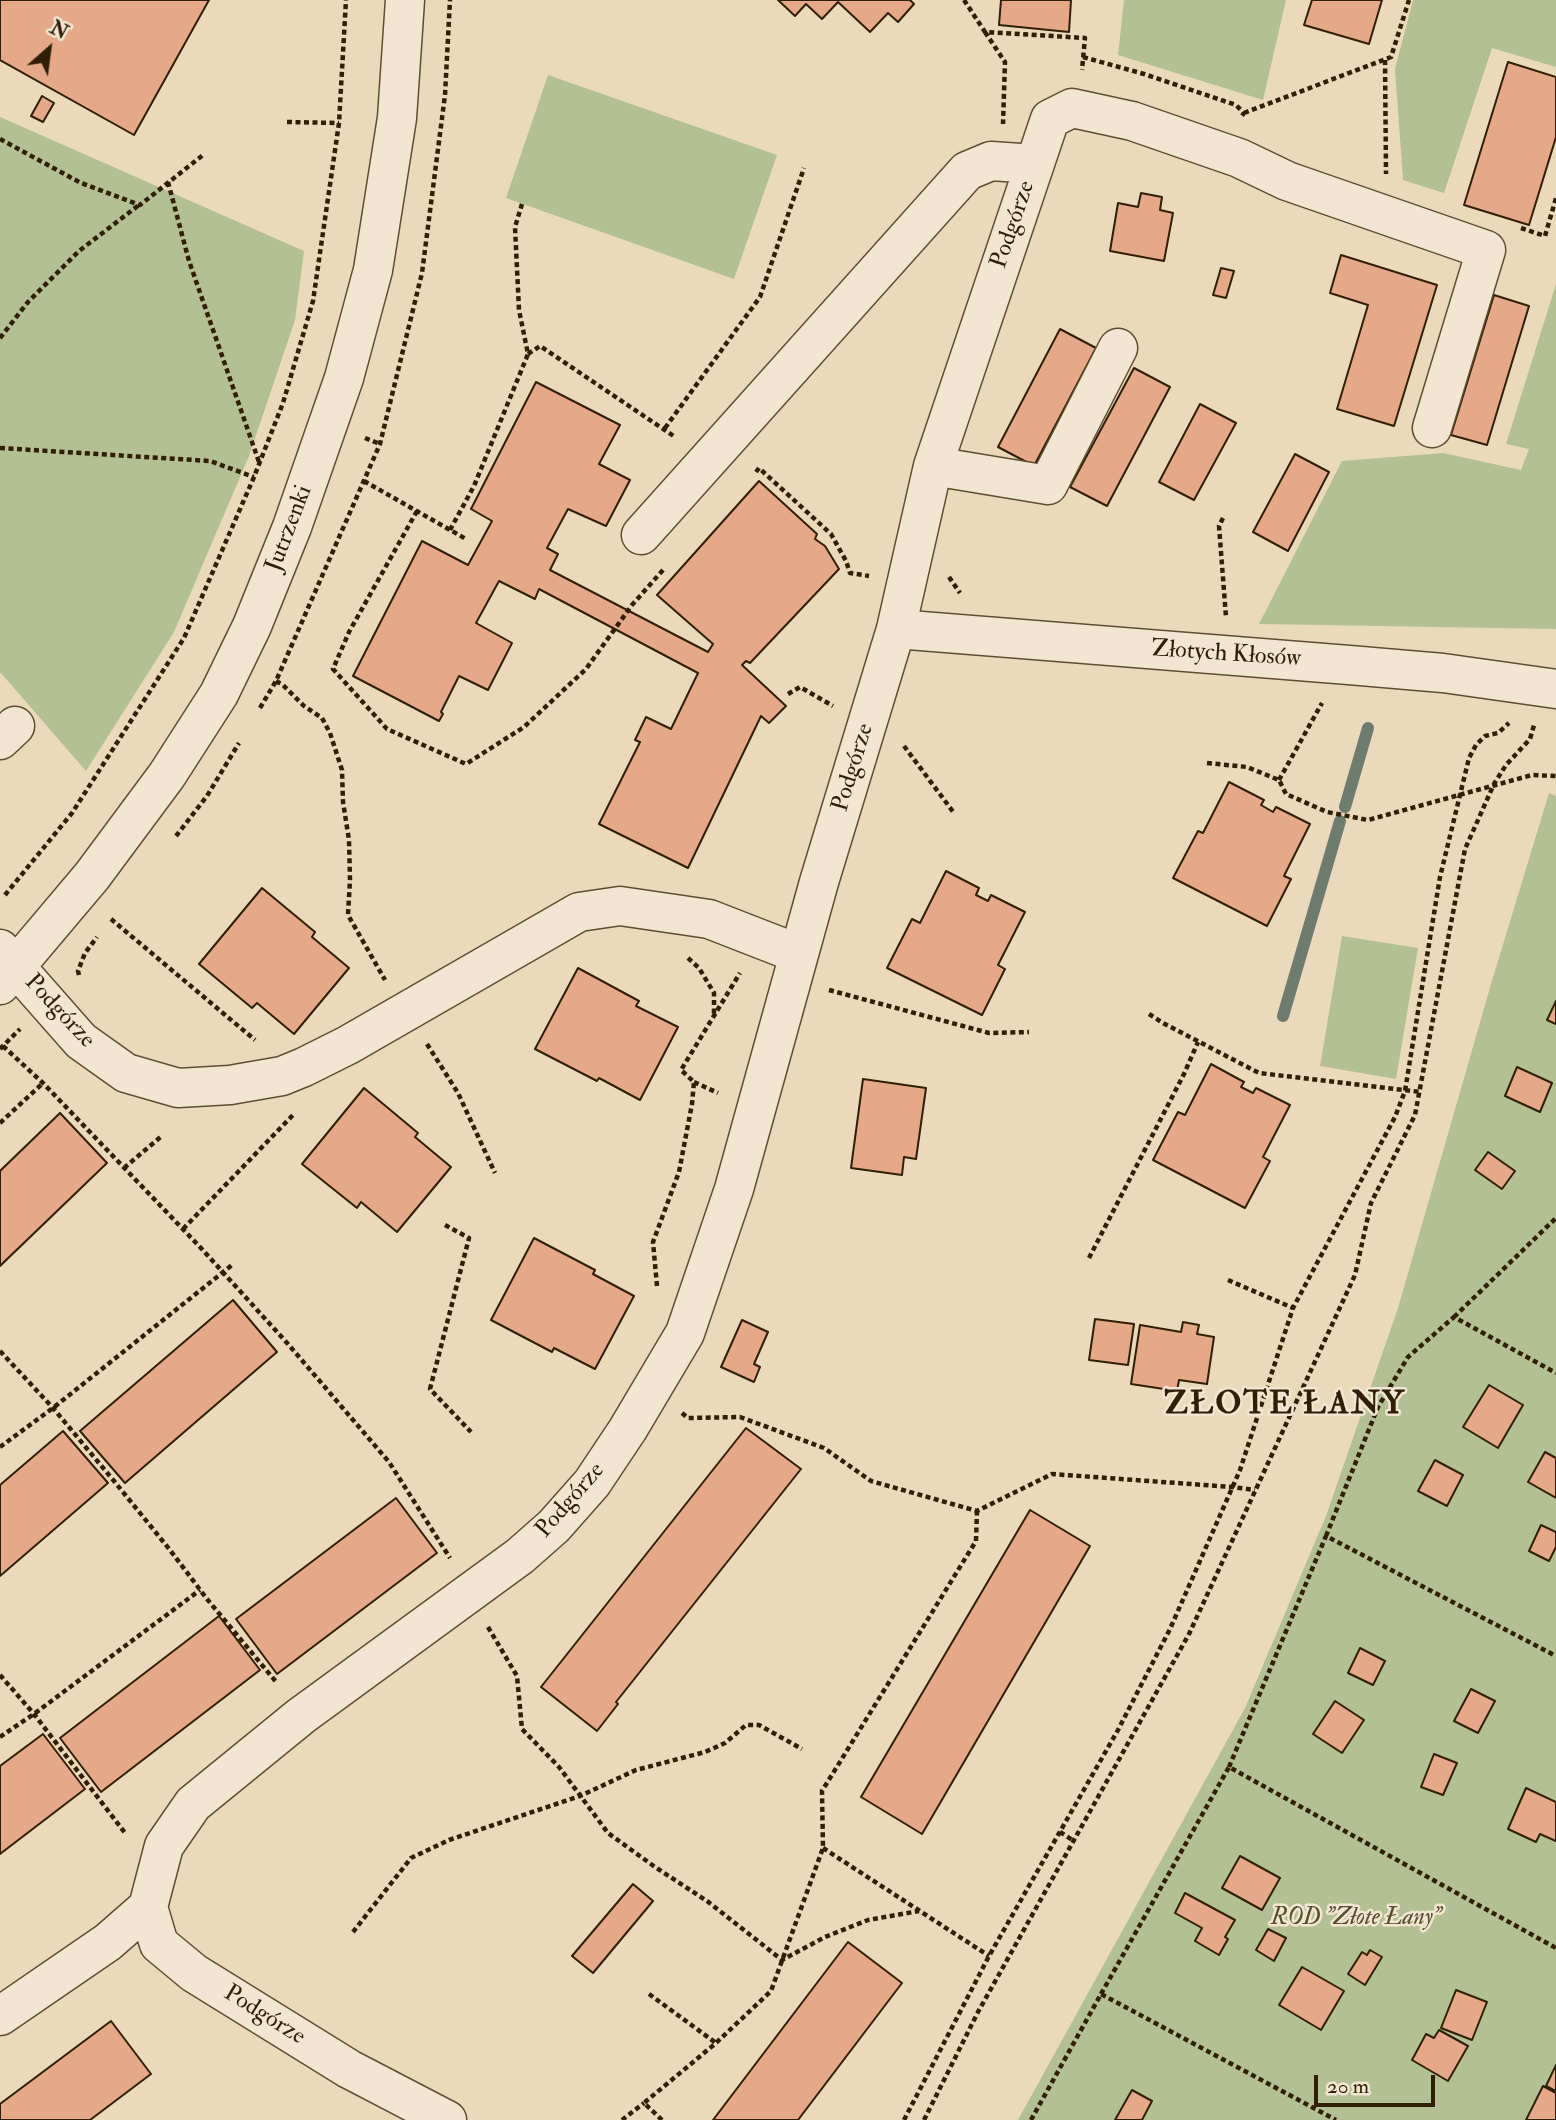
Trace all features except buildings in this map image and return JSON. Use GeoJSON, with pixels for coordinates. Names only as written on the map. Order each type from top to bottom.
{"type":"FeatureCollection","features":[{"type":"Feature","properties":{"kind":"street","name":"Jutrzenki"},"geometry":{"type":"LineString","coordinates":[[6,967],[92,876],[167,775],[219,694],[252,626],[292,527],[344,378],[373,270],[397,118],[405,0]]}},
{"type":"Feature","properties":{"kind":"street","name":"Podgórze"},"geometry":{"type":"LineString","coordinates":[[447,2120],[394,2110],[349,2068],[194,1973],[159,1944],[148,1907],[164,1846],[194,1804],[461,1578],[520,1556],[554,1525],[592,1483],[628,1429],[685,1333],[734,1189],[799,954],[895,629],[933,466],[1050,119],[1072,108],[1144,125],[1239,158],[1287,181],[1486,250],[1433,428]]}},
{"type":"Feature","properties":{"kind":"street"},"geometry":{"type":"LineString","coordinates":[[640,535],[967,172],[991,161],[1035,164]]}},
{"type":"Feature","properties":{"kind":"street"},"geometry":{"type":"LineString","coordinates":[[933,466],[1048,485],[1118,348]]}},
{"type":"Feature","properties":{"kind":"street","name":"Złotych Kłosów"},"geometry":{"type":"LineString","coordinates":[[895,629],[1349,664],[1539,686]]}},
{"type":"Feature","properties":{"kind":"street","name":"Podgórze"},"geometry":{"type":"LineString","coordinates":[[6,967],[81,1041],[126,1073],[178,1088],[230,1085],[282,1076],[304,1067],[394,1019],[579,912],[620,906],[709,919],[799,954]]}},
{"type":"Feature","properties":{"kind":"street"},"geometry":{"type":"LineString","coordinates":[[0,2016],[108,1942],[148,1907]]}},
{"type":"Feature","properties":{"kind":"path"},"geometry":{"type":"LineString","coordinates":[[5,895],[72,813],[184,639],[283,403],[313,300],[339,123],[346,0]]}},
{"type":"Feature","properties":{"kind":"path"},"geometry":{"type":"LineString","coordinates":[[256,716],[276,681],[380,444],[422,273],[445,95],[450,0]]}},
{"type":"Feature","properties":{"kind":"path"},"geometry":{"type":"LineString","coordinates":[[964,0],[985,32],[1085,38]]}},
{"type":"Feature","properties":{"kind":"path"},"geometry":{"type":"LineString","coordinates":[[1244,113],[1391,57],[1409,0]]}},
{"type":"Feature","properties":{"kind":"path"},"geometry":{"type":"LineString","coordinates":[[1385,60],[1385,186]]}},
{"type":"Feature","properties":{"kind":"path"},"geometry":{"type":"LineString","coordinates":[[288,122],[339,123]]}},
{"type":"Feature","properties":{"kind":"path"},"geometry":{"type":"LineString","coordinates":[[0,139],[82,183],[140,205]]}},
{"type":"Feature","properties":{"kind":"path"},"geometry":{"type":"LineString","coordinates":[[0,338],[28,302],[79,251],[203,155]]}},
{"type":"Feature","properties":{"kind":"path"},"geometry":{"type":"LineString","coordinates":[[528,354],[540,346],[664,428],[760,297],[804,167]]}},
{"type":"Feature","properties":{"kind":"path"},"geometry":{"type":"LineString","coordinates":[[168,182],[189,261],[260,463]]}},
{"type":"Feature","properties":{"kind":"path"},"geometry":{"type":"LineString","coordinates":[[450,530],[474,486],[528,354],[519,310],[515,228],[522,204]]}},
{"type":"Feature","properties":{"kind":"path"},"geometry":{"type":"LineString","coordinates":[[0,448],[210,461],[254,477]]}},
{"type":"Feature","properties":{"kind":"path"},"geometry":{"type":"LineString","coordinates":[[750,478],[759,468],[831,534],[850,573],[880,578]]}},
{"type":"Feature","properties":{"kind":"path"},"geometry":{"type":"LineString","coordinates":[[364,481],[466,539]]}},
{"type":"Feature","properties":{"kind":"path"},"geometry":{"type":"LineString","coordinates":[[417,511],[349,632],[333,669],[387,729],[466,764],[524,727],[586,669],[632,605],[667,567]]}},
{"type":"Feature","properties":{"kind":"path"},"geometry":{"type":"LineString","coordinates":[[1223,518],[1219,526],[1225,609]]}},
{"type":"Feature","properties":{"kind":"path"},"geometry":{"type":"LineString","coordinates":[[947,572],[963,596]]}},
{"type":"Feature","properties":{"kind":"path"},"geometry":{"type":"LineString","coordinates":[[276,681],[322,718],[330,733],[342,770],[342,802],[349,840],[348,915],[386,982]]}},
{"type":"Feature","properties":{"kind":"path"},"geometry":{"type":"LineString","coordinates":[[924,2120],[978,2012],[1189,1634],[1355,1275],[1371,1203],[1415,1115],[1421,1092],[1465,849],[1494,784],[1506,765],[1530,739],[1539,686]]}},
{"type":"Feature","properties":{"kind":"path"},"geometry":{"type":"LineString","coordinates":[[904,2120],[989,1956],[1118,1730],[1170,1629],[1240,1470],[1293,1308],[1395,1117],[1405,1091],[1440,877],[1469,758],[1485,736],[1498,733],[1509,724],[1517,701],[1539,686]]}},
{"type":"Feature","properties":{"kind":"path"},"geometry":{"type":"LineString","coordinates":[[788,694],[800,687],[836,708]]}},
{"type":"Feature","properties":{"kind":"path"},"geometry":{"type":"LineString","coordinates":[[1279,780],[1327,694]]}},
{"type":"Feature","properties":{"kind":"path"},"geometry":{"type":"LineString","coordinates":[[175,837],[207,796],[242,739]]}},
{"type":"Feature","properties":{"kind":"path"},"geometry":{"type":"LineString","coordinates":[[915,762],[954,813]]}},
{"type":"Feature","properties":{"kind":"path"},"geometry":{"type":"LineString","coordinates":[[1207,763],[1247,767],[1279,780],[1286,794],[1327,812],[1368,820],[1532,775],[1556,776]]}},
{"type":"Feature","properties":{"kind":"path"},"geometry":{"type":"LineString","coordinates":[[81,984],[78,971],[85,953],[119,909]]}},
{"type":"Feature","properties":{"kind":"path"},"geometry":{"type":"LineString","coordinates":[[111,919],[257,1042]]}},
{"type":"Feature","properties":{"kind":"path"},"geometry":{"type":"LineString","coordinates":[[658,1297],[653,1242],[679,1172],[692,1104],[694,1082],[681,1070],[759,939]]}},
{"type":"Feature","properties":{"kind":"path"},"geometry":{"type":"LineString","coordinates":[[682,951],[699,968],[714,993],[714,1018]]}},
{"type":"Feature","properties":{"kind":"path"},"geometry":{"type":"LineString","coordinates":[[823,989],[989,1033],[1029,1032]]}},
{"type":"Feature","properties":{"kind":"path"},"geometry":{"type":"LineString","coordinates":[[1149,1014],[1259,1073],[1421,1092]]}},
{"type":"Feature","properties":{"kind":"path"},"geometry":{"type":"LineString","coordinates":[[1089,1258],[1198,1042]]}},
{"type":"Feature","properties":{"kind":"path"},"geometry":{"type":"LineString","coordinates":[[0,1049],[3,1046],[43,1083],[183,1229],[389,1462],[461,1578],[517,1676],[522,1729],[559,1767],[608,1833],[707,1901],[782,1960]]}},
{"type":"Feature","properties":{"kind":"path"},"geometry":{"type":"LineString","coordinates":[[435,1057],[458,1093],[495,1173]]}},
{"type":"Feature","properties":{"kind":"path"},"geometry":{"type":"LineString","coordinates":[[0,1123],[43,1083]]}},
{"type":"Feature","properties":{"kind":"path"},"geometry":{"type":"LineString","coordinates":[[183,1229],[299,1108]]}},
{"type":"Feature","properties":{"kind":"path"},"geometry":{"type":"LineString","coordinates":[[124,1168],[163,1135]]}},
{"type":"Feature","properties":{"kind":"path"},"geometry":{"type":"LineString","coordinates":[[1031,2120],[1229,1767],[1378,1407],[1408,1357],[1454,1317],[1556,1218]]}},
{"type":"Feature","properties":{"kind":"path"},"geometry":{"type":"LineString","coordinates":[[445,1226],[469,1238],[430,1388],[471,1432]]}},
{"type":"Feature","properties":{"kind":"path"},"geometry":{"type":"LineString","coordinates":[[0,1447],[232,1265]]}},
{"type":"Feature","properties":{"kind":"path"},"geometry":{"type":"LineString","coordinates":[[1228,1280],[1293,1308]]}},
{"type":"Feature","properties":{"kind":"path"},"geometry":{"type":"LineString","coordinates":[[1454,1317],[1556,1373]]}},
{"type":"Feature","properties":{"kind":"path"},"geometry":{"type":"LineString","coordinates":[[0,1351],[53,1408],[151,1524],[284,1693]]}},
{"type":"Feature","properties":{"kind":"path"},"geometry":{"type":"LineString","coordinates":[[688,1418],[740,1417],[824,1448],[871,1481],[977,1511],[1052,1474],[1232,1486],[1255,1490]]}},
{"type":"Feature","properties":{"kind":"path"},"geometry":{"type":"LineString","coordinates":[[622,2120],[716,2043],[771,1991],[823,1849],[822,1791],[976,1541],[977,1511]]}},
{"type":"Feature","properties":{"kind":"path"},"geometry":{"type":"LineString","coordinates":[[1326,1536],[1556,1656]]}},
{"type":"Feature","properties":{"kind":"path"},"geometry":{"type":"LineString","coordinates":[[0,1737],[201,1590]]}},
{"type":"Feature","properties":{"kind":"path"},"geometry":{"type":"LineString","coordinates":[[0,1675],[34,1714],[118,1826]]}},
{"type":"Feature","properties":{"kind":"path"},"geometry":{"type":"LineString","coordinates":[[353,1932],[411,1858],[449,1840],[580,1796],[636,1770],[705,1752],[725,1743],[746,1725],[759,1725],[802,1749]]}},
{"type":"Feature","properties":{"kind":"path"},"geometry":{"type":"LineString","coordinates":[[1229,1767],[1556,1948]]}},
{"type":"Feature","properties":{"kind":"path"},"geometry":{"type":"LineString","coordinates":[[1060,1832],[1074,1841]]}},
{"type":"Feature","properties":{"kind":"path"},"geometry":{"type":"LineString","coordinates":[[823,1849],[989,1956]]}},
{"type":"Feature","properties":{"kind":"path"},"geometry":{"type":"LineString","coordinates":[[782,1960],[825,1937],[868,1920],[919,1911]]}},
{"type":"Feature","properties":{"kind":"path"},"geometry":{"type":"LineString","coordinates":[[649,1994],[716,2043]]}},
{"type":"Feature","properties":{"kind":"path"},"geometry":{"type":"LineString","coordinates":[[1101,1994],[1336,2120]]}},
{"type":"Feature","properties":{"kind":"path"},"geometry":{"type":"LineString","coordinates":[[644,2103],[662,2120]]}},
{"type":"Feature","properties":{"kind":"green space"},"geometry":{"type":"Polygon","coordinates":[[[1124,0],[1286,0],[1263,100],[1118,55],[1124,0]]]}},
{"type":"Feature","properties":{"kind":"green space"},"geometry":{"type":"Polygon","coordinates":[[[1413,0],[1556,0],[1556,67],[1492,48],[1444,193],[1403,180],[1395,69],[1413,0]]]}},
{"type":"Feature","properties":{"kind":"green space"},"geometry":{"type":"Polygon","coordinates":[[[548,75],[777,155],[734,279],[506,198],[548,75]]]}},
{"type":"Feature","properties":{"kind":"green space"},"geometry":{"type":"Polygon","coordinates":[[[0,117],[304,251],[295,320],[249,456],[174,632],[86,771],[0,672],[0,117]]]}},
{"type":"Feature","properties":{"kind":"green space"},"geometry":{"type":"Polygon","coordinates":[[[1556,284],[1556,629],[1259,624],[1342,461],[1443,453],[1521,470],[1529,449],[1506,444],[1556,284]]]}},
{"type":"Feature","properties":{"kind":"green space","name":"ROD \"Złote Łany\""},"geometry":{"type":"Polygon","coordinates":[[[1549,793],[1556,796],[1556,2120],[1018,2120],[1245,1708],[1326,1516],[1398,1308],[1549,793]]]}},
{"type":"Feature","properties":{"kind":"green space"},"geometry":{"type":"Polygon","coordinates":[[[1342,936],[1418,948],[1396,1079],[1320,1066],[1342,936]]]}},
{"type":"Feature","properties":{"kind":"waterway"},"geometry":{"type":"LineString","coordinates":[[1345,807],[1368,728]]}},
{"type":"Feature","properties":{"kind":"waterway"},"geometry":{"type":"LineString","coordinates":[[1283,1016],[1340,821]]}},
{"type":"Feature","properties":{"kind":"district","name":"ZŁOTE ŁANY"},"geometry":{"type":"Point","coordinates":[1285,1406]}}]}
